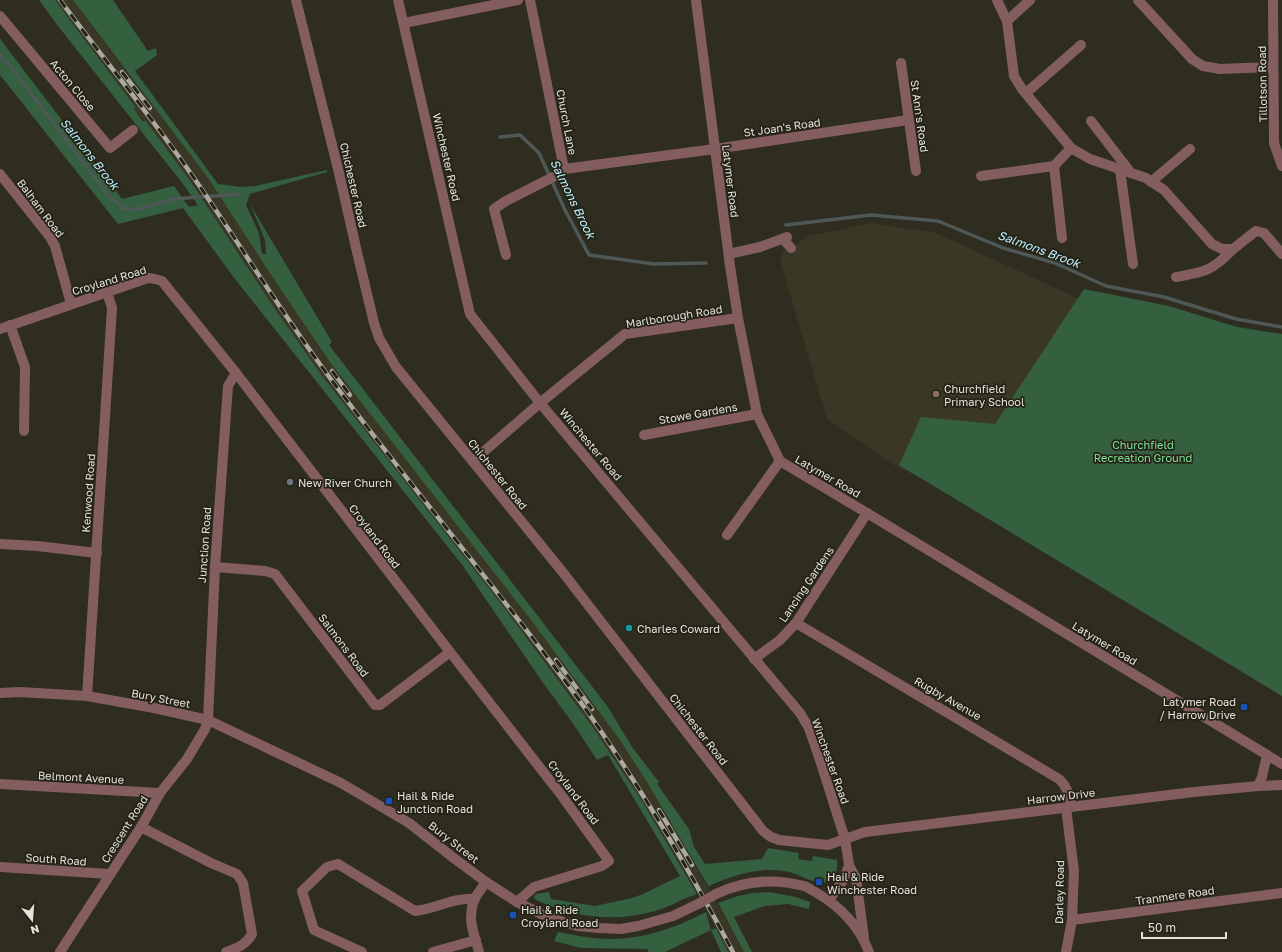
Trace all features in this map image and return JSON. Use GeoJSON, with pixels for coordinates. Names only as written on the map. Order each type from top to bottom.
{"type":"FeatureCollection","features":[{"type":"Feature","properties":{"kind":"street","name":"Chichester Road"},"geometry":{"type":"LineString","coordinates":[[296,0],[339,173],[358,259],[379,338],[396,367],[561,570],[763,831],[771,837],[779,840],[822,845],[833,844],[844,839]]}},
{"type":"Feature","properties":{"kind":"street","name":"Winchester Road"},"geometry":{"type":"LineString","coordinates":[[398,0],[470,314],[540,403],[800,712],[809,728],[844,839],[849,865],[856,878],[864,938]]}},
{"type":"Feature","properties":{"kind":"street"},"geometry":{"type":"LineString","coordinates":[[404,23],[518,0]]}},
{"type":"Feature","properties":{"kind":"street","name":"Church Lane"},"geometry":{"type":"LineString","coordinates":[[530,0],[561,172]]}},
{"type":"Feature","properties":{"kind":"street","name":"Latymer Road"},"geometry":{"type":"LineString","coordinates":[[696,0],[738,318],[757,414],[780,461],[1282,764]]}},
{"type":"Feature","properties":{"kind":"street"},"geometry":{"type":"LineString","coordinates":[[997,0],[1007,21],[1014,76],[1071,148],[1090,159],[1130,174],[1146,178],[1164,190],[1212,244],[1222,249],[1233,250]]}},
{"type":"Feature","properties":{"kind":"street"},"geometry":{"type":"LineString","coordinates":[[1007,21],[1030,0]]}},
{"type":"Feature","properties":{"kind":"street"},"geometry":{"type":"LineString","coordinates":[[1138,0],[1192,59],[1203,66],[1220,69],[1273,68]]}},
{"type":"Feature","properties":{"kind":"street"},"geometry":{"type":"LineString","coordinates":[[1148,0],[1148,11]]}},
{"type":"Feature","properties":{"kind":"street","name":"Tillotson Road"},"geometry":{"type":"LineString","coordinates":[[1273,0],[1274,143],[1282,166]]}},
{"type":"Feature","properties":{"kind":"street","name":"Acton Close"},"geometry":{"type":"LineString","coordinates":[[0,16],[110,148],[133,130]]}},
{"type":"Feature","properties":{"kind":"street"},"geometry":{"type":"LineString","coordinates":[[1026,93],[1081,45]]}},
{"type":"Feature","properties":{"kind":"street","name":"St Ann's Road"},"geometry":{"type":"LineString","coordinates":[[901,63],[916,172]]}},
{"type":"Feature","properties":{"kind":"street","name":"St Joan's Road"},"geometry":{"type":"LineString","coordinates":[[561,172],[908,120]]}},
{"type":"Feature","properties":{"kind":"street"},"geometry":{"type":"LineString","coordinates":[[1091,121],[1130,174]]}},
{"type":"Feature","properties":{"kind":"street"},"geometry":{"type":"LineString","coordinates":[[981,176],[1054,166],[1071,148]]}},
{"type":"Feature","properties":{"kind":"street"},"geometry":{"type":"LineString","coordinates":[[1151,182],[1190,149]]}},
{"type":"Feature","properties":{"kind":"street"},"geometry":{"type":"LineString","coordinates":[[1054,166],[1062,238]]}},
{"type":"Feature","properties":{"kind":"street"},"geometry":{"type":"LineString","coordinates":[[1120,170],[1133,264]]}},
{"type":"Feature","properties":{"kind":"street"},"geometry":{"type":"LineString","coordinates":[[506,255],[494,209],[506,201],[561,172]]}},
{"type":"Feature","properties":{"kind":"street","name":"Balham Road"},"geometry":{"type":"LineString","coordinates":[[0,174],[5,188],[50,237],[55,246],[71,304]]}},
{"type":"Feature","properties":{"kind":"street"},"geometry":{"type":"LineString","coordinates":[[1176,277],[1202,272],[1211,268],[1256,231],[1264,233],[1282,254]]}},
{"type":"Feature","properties":{"kind":"street"},"geometry":{"type":"LineString","coordinates":[[729,254],[760,247],[785,238],[791,248]]}},
{"type":"Feature","properties":{"kind":"street","name":"Croyland Road"},"geometry":{"type":"LineString","coordinates":[[5,327],[148,278],[162,281],[236,373],[562,796],[609,861],[602,866],[534,887],[517,902]]}},
{"type":"Feature","properties":{"kind":"street","name":"Kenwood Road"},"geometry":{"type":"LineString","coordinates":[[87,696],[112,308],[107,292]]}},
{"type":"Feature","properties":{"kind":"street","name":"Marlborough Road"},"geometry":{"type":"LineString","coordinates":[[473,461],[540,403],[625,334],[738,318]]}},
{"type":"Feature","properties":{"kind":"street"},"geometry":{"type":"LineString","coordinates":[[5,327],[25,367],[24,431]]}},
{"type":"Feature","properties":{"kind":"street","name":"Junction Road"},"geometry":{"type":"LineString","coordinates":[[208,720],[214,567],[228,386],[236,373]]}},
{"type":"Feature","properties":{"kind":"street","name":"Stowe Gardens"},"geometry":{"type":"LineString","coordinates":[[644,434],[757,414]]}},
{"type":"Feature","properties":{"kind":"street"},"geometry":{"type":"LineString","coordinates":[[727,535],[780,461]]}},
{"type":"Feature","properties":{"kind":"street","name":"Lancing Gardens"},"geometry":{"type":"LineString","coordinates":[[754,659],[780,640],[796,623],[867,513]]}},
{"type":"Feature","properties":{"kind":"street"},"geometry":{"type":"LineString","coordinates":[[0,544],[37,546],[96,553]]}},
{"type":"Feature","properties":{"kind":"street","name":"Salmons Road"},"geometry":{"type":"LineString","coordinates":[[214,567],[265,571],[275,574],[375,705],[380,705],[450,652]]}},
{"type":"Feature","properties":{"kind":"street","name":"Rugby Avenue"},"geometry":{"type":"LineString","coordinates":[[796,623],[1059,779],[1069,792],[1069,808]]}},
{"type":"Feature","properties":{"kind":"street","name":"Bury Street"},"geometry":{"type":"LineString","coordinates":[[0,693],[20,692],[87,696],[154,708],[208,720],[341,783],[409,823],[486,882],[517,902],[545,916],[577,926],[621,929],[655,922],[700,903],[730,887],[742,884],[772,881],[805,886],[829,900],[842,910],[864,938],[869,952]]}},
{"type":"Feature","properties":{"kind":"street","name":"Crescent Road"},"geometry":{"type":"LineString","coordinates":[[60,952],[141,827],[160,793],[187,759],[205,729],[208,720]]}},
{"type":"Feature","properties":{"kind":"street"},"geometry":{"type":"LineString","coordinates":[[1258,786],[1262,777],[1267,755]]}},
{"type":"Feature","properties":{"kind":"street","name":"Belmont Avenue"},"geometry":{"type":"LineString","coordinates":[[0,784],[160,793]]}},
{"type":"Feature","properties":{"kind":"street","name":"Harrow Drive"},"geometry":{"type":"LineString","coordinates":[[844,839],[866,832],[1194,792],[1258,786],[1282,786]]}},
{"type":"Feature","properties":{"kind":"street","name":"Darley Road"},"geometry":{"type":"LineString","coordinates":[[1066,952],[1072,920],[1074,871],[1069,808]]}},
{"type":"Feature","properties":{"kind":"street"},"geometry":{"type":"LineString","coordinates":[[141,827],[211,863],[237,874],[243,883],[252,934],[248,941],[240,947],[226,952]]}},
{"type":"Feature","properties":{"kind":"street"},"geometry":{"type":"LineString","coordinates":[[362,952],[314,930],[302,891],[326,867],[338,864],[415,911],[426,910],[466,898],[475,899]]}},
{"type":"Feature","properties":{"kind":"street"},"geometry":{"type":"LineString","coordinates":[[829,900],[844,879],[849,865]]}},
{"type":"Feature","properties":{"kind":"street","name":"South Road"},"geometry":{"type":"LineString","coordinates":[[0,867],[110,874]]}},
{"type":"Feature","properties":{"kind":"street"},"geometry":{"type":"LineString","coordinates":[[479,952],[470,918],[475,899],[486,882]]}},
{"type":"Feature","properties":{"kind":"street","name":"Tranmere Road"},"geometry":{"type":"LineString","coordinates":[[1072,920],[1282,893]]}},
{"type":"Feature","properties":{"kind":"street"},"geometry":{"type":"LineString","coordinates":[[842,910],[852,906],[859,900]]}},
{"type":"Feature","properties":{"kind":"street"},"geometry":{"type":"LineString","coordinates":[[433,952],[476,940]]}},
{"type":"Feature","properties":{"kind":"shaded area"},"geometry":{"type":"Polygon","coordinates":[[[55,0],[73,0],[208,178],[332,365],[531,620],[617,736],[680,837],[744,952],[728,952],[692,884],[642,801],[592,726],[503,606],[323,377],[277,312],[191,182],[145,121],[144,122],[134,109],[136,108],[55,0]]]}},
{"type":"Feature","properties":{"kind":"shaded area","name":"Churchfield Primary School"},"geometry":{"type":"Polygon","coordinates":[[[872,223],[936,233],[1099,308],[990,513],[892,464],[827,419],[780,261],[784,251],[808,236],[872,223]]]}},
{"type":"Feature","properties":{"kind":"green space"},"geometry":{"type":"Polygon","coordinates":[[[39,0],[55,0],[136,108],[134,109],[143,122],[145,120],[191,182],[277,312],[323,377],[503,606],[592,726],[642,801],[697,894],[661,909],[640,915],[624,917],[579,914],[564,911],[536,900],[534,897],[536,894],[549,892],[551,899],[595,906],[632,898],[680,876],[608,755],[597,760],[463,566],[235,279],[183,208],[118,224],[0,75],[0,39],[122,199],[174,186],[189,207],[198,205],[39,0]]]}},
{"type":"Feature","properties":{"kind":"green space"},"geometry":{"type":"Polygon","coordinates":[[[73,0],[113,0],[148,51],[156,48],[157,55],[135,71],[218,184],[241,187],[255,186],[327,170],[327,172],[250,194],[246,205],[259,233],[262,254],[266,254],[265,240],[250,204],[332,342],[329,345],[608,707],[632,747],[659,782],[657,784],[689,829],[694,847],[705,864],[762,859],[768,848],[799,853],[798,859],[812,861],[813,856],[837,860],[836,874],[832,879],[825,882],[812,881],[790,872],[770,870],[740,874],[709,887],[647,782],[617,736],[531,620],[332,365],[208,178],[73,0]]]}},
{"type":"Feature","properties":{"kind":"green space","name":"Churchfield Recreation Ground"},"geometry":{"type":"Polygon","coordinates":[[[1084,289],[1169,306],[1237,327],[1282,334],[1282,696],[899,465],[921,417],[995,424],[1084,289]]]}},
{"type":"Feature","properties":{"kind":"green space"},"geometry":{"type":"Polygon","coordinates":[[[769,892],[796,897],[810,902],[809,909],[788,904],[765,906],[734,917],[752,952],[744,952],[718,903],[738,896],[769,892]]]}},
{"type":"Feature","properties":{"kind":"green space"},"geometry":{"type":"Polygon","coordinates":[[[706,912],[711,930],[665,952],[649,952],[647,949],[581,948],[554,941],[558,932],[603,939],[647,935],[671,928],[706,912]]]}},
{"type":"Feature","properties":{"kind":"green space"},"geometry":{"type":"Polygon","coordinates":[[[716,928],[728,952],[721,952],[711,930],[716,928]]]}},
{"type":"Feature","properties":{"kind":"waterway","name":"Salmons Brook"},"geometry":{"type":"LineString","coordinates":[[0,54],[108,195],[123,208],[136,210],[173,199],[240,194]]}},
{"type":"Feature","properties":{"kind":"waterway","name":"Salmons Brook"},"geometry":{"type":"LineString","coordinates":[[500,137],[520,135],[539,153],[565,210],[589,255],[654,264],[706,263]]}},
{"type":"Feature","properties":{"kind":"waterway","name":"Salmons Brook"},"geometry":{"type":"LineString","coordinates":[[786,225],[871,215],[938,221],[1003,248],[1055,263],[1106,286],[1164,297],[1236,319],[1282,327]]}},
{"type":"Feature","properties":{"kind":"railway"},"geometry":{"type":"LineString","coordinates":[[60,0],[178,155],[317,361],[526,629],[587,711],[664,829],[733,952]]}},
{"type":"Feature","properties":{"kind":"railway"},"geometry":{"type":"LineString","coordinates":[[122,72],[150,108]]}},
{"type":"Feature","properties":{"kind":"railway"},"geometry":{"type":"LineString","coordinates":[[332,371],[350,395]]}},
{"type":"Feature","properties":{"kind":"railway"},"geometry":{"type":"LineString","coordinates":[[556,660],[592,709]]}},
{"type":"Feature","properties":{"kind":"railway"},"geometry":{"type":"LineString","coordinates":[[659,810],[692,865]]}},
{"type":"Feature","properties":{"kind":"place","name":"Churchfield Primary School"},"geometry":{"type":"Point","coordinates":[936,394]}},
{"type":"Feature","properties":{"kind":"place","name":"New River Church"},"geometry":{"type":"Point","coordinates":[290,482]}},
{"type":"Feature","properties":{"kind":"place","name":"Charles Coward"},"geometry":{"type":"Point","coordinates":[629,628]}},
{"type":"Feature","properties":{"kind":"place","name":"Latymer Road / Harrow Drive"},"geometry":{"type":"Point","coordinates":[1244,707]}},
{"type":"Feature","properties":{"kind":"place","name":"Hail & Ride Junction Road"},"geometry":{"type":"Point","coordinates":[389,801]}},
{"type":"Feature","properties":{"kind":"place","name":"Hail & Ride Winchester Road"},"geometry":{"type":"Point","coordinates":[819,882]}},
{"type":"Feature","properties":{"kind":"place","name":"Hail & Ride Croyland Road"},"geometry":{"type":"Point","coordinates":[513,915]}}]}
